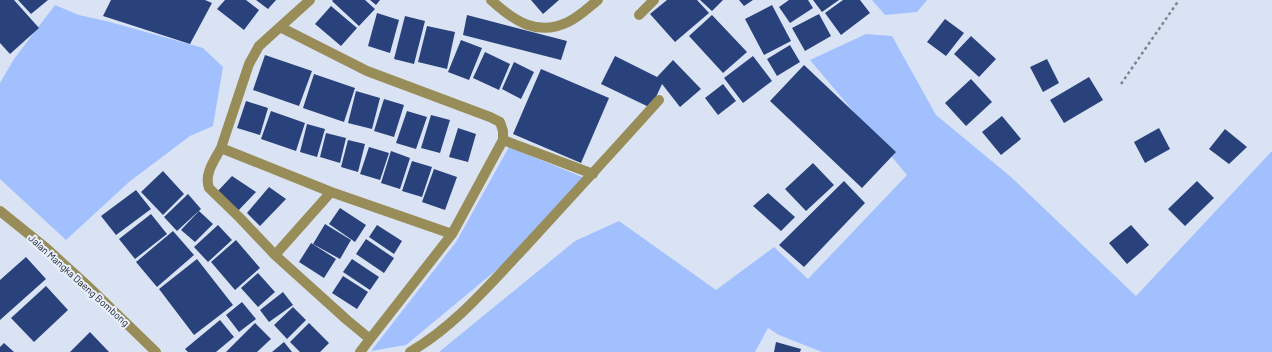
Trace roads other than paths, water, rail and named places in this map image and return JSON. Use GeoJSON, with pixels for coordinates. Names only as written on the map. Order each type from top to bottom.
{"type":"FeatureCollection","features":[{"type":"Feature","properties":{"kind":"street"},"geometry":{"type":"LineString","coordinates":[[310,0],[260,46],[249,64],[221,148],[207,175],[207,182],[209,188],[275,255],[370,339]]}},
{"type":"Feature","properties":{"kind":"street"},"geometry":{"type":"LineString","coordinates":[[491,0],[504,12],[525,25],[549,29],[569,22],[598,0]]}},
{"type":"Feature","properties":{"kind":"street"},"geometry":{"type":"LineString","coordinates":[[639,15],[654,0]]}},
{"type":"Feature","properties":{"kind":"street"},"geometry":{"type":"LineString","coordinates":[[280,27],[367,71],[490,117],[500,122],[503,131],[503,140],[452,234],[360,352]]}},
{"type":"Feature","properties":{"kind":"street"},"geometry":{"type":"LineString","coordinates":[[410,352],[424,344],[456,318],[593,174],[659,100]]}},
{"type":"Feature","properties":{"kind":"street"},"geometry":{"type":"LineString","coordinates":[[503,140],[593,174]]}},
{"type":"Feature","properties":{"kind":"street"},"geometry":{"type":"LineString","coordinates":[[221,148],[331,192],[452,234]]}},
{"type":"Feature","properties":{"kind":"street"},"geometry":{"type":"LineString","coordinates":[[275,255],[331,192]]}},
{"type":"Feature","properties":{"kind":"street","name":"Jalan Mangka Daeng Bombong"},"geometry":{"type":"LineString","coordinates":[[0,211],[46,248],[86,284],[156,352]]}}]}
